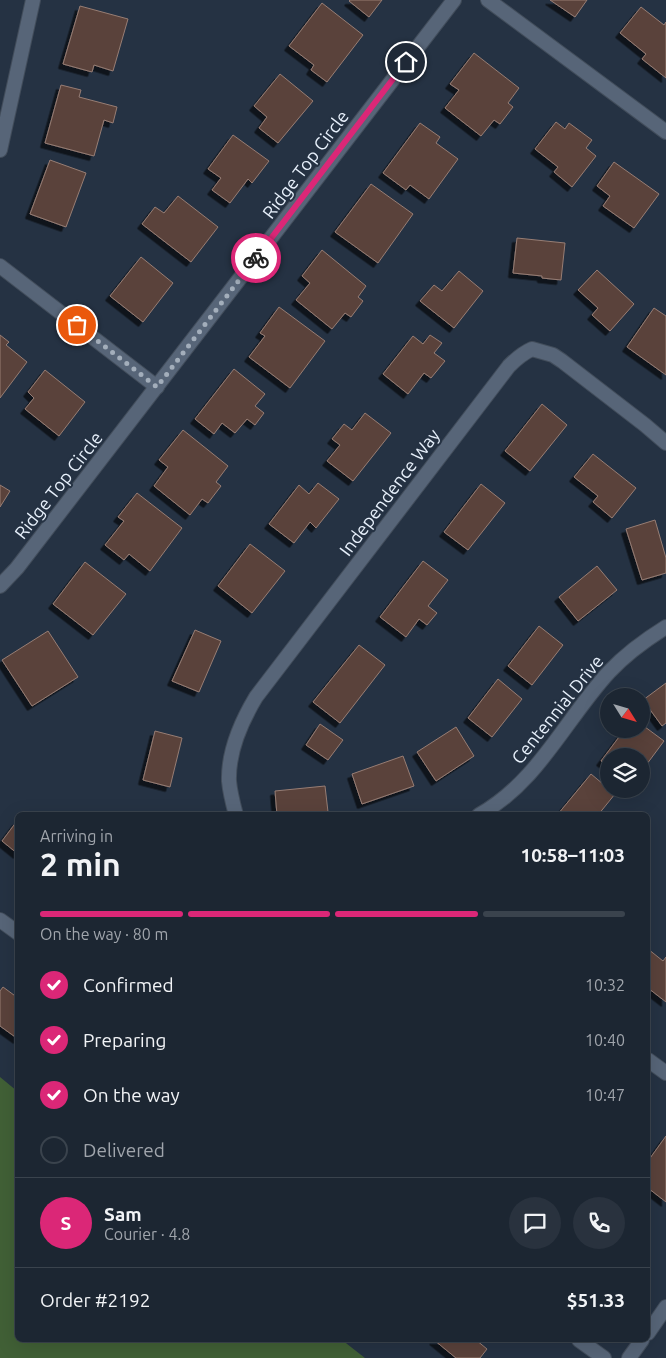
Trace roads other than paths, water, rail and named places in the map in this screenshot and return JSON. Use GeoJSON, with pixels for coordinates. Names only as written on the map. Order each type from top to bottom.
{"type":"FeatureCollection","features":[{"type":"Feature","properties":{"kind":"street"},"geometry":{"type":"LineString","coordinates":[[0,150],[33,0]]}},
{"type":"Feature","properties":{"kind":"street","name":"Ridge Top Circle"},"geometry":{"type":"LineString","coordinates":[[0,586],[17,568],[454,0]]}},
{"type":"Feature","properties":{"kind":"street"},"geometry":{"type":"LineString","coordinates":[[488,0],[666,132]]}},
{"type":"Feature","properties":{"kind":"street"},"geometry":{"type":"LineString","coordinates":[[0,266],[157,387]]}},
{"type":"Feature","properties":{"kind":"street","name":"Independence Way"},"geometry":{"type":"LineString","coordinates":[[235,812],[230,782],[231,760],[242,725],[256,697],[516,359],[532,349],[553,355],[666,442]]}},
{"type":"Feature","properties":{"kind":"street","name":"Centennial Drive"},"geometry":{"type":"LineString","coordinates":[[484,812],[502,800],[527,777],[598,685],[618,663],[642,643],[666,628]]}},
{"type":"Feature","properties":{"kind":"street"},"geometry":{"type":"LineString","coordinates":[[0,920],[15,930]]}},
{"type":"Feature","properties":{"kind":"street"},"geometry":{"type":"LineString","coordinates":[[650,1061],[666,1073]]}},
{"type":"Feature","properties":{"kind":"street"},"geometry":{"type":"LineString","coordinates":[[650,1329],[666,1307]]}},
{"type":"Feature","properties":{"kind":"street"},"geometry":{"type":"LineString","coordinates":[[583,1342],[604,1358]]}},
{"type":"Feature","properties":{"kind":"street"},"geometry":{"type":"LineString","coordinates":[[629,1358],[641,1342]]}}]}
